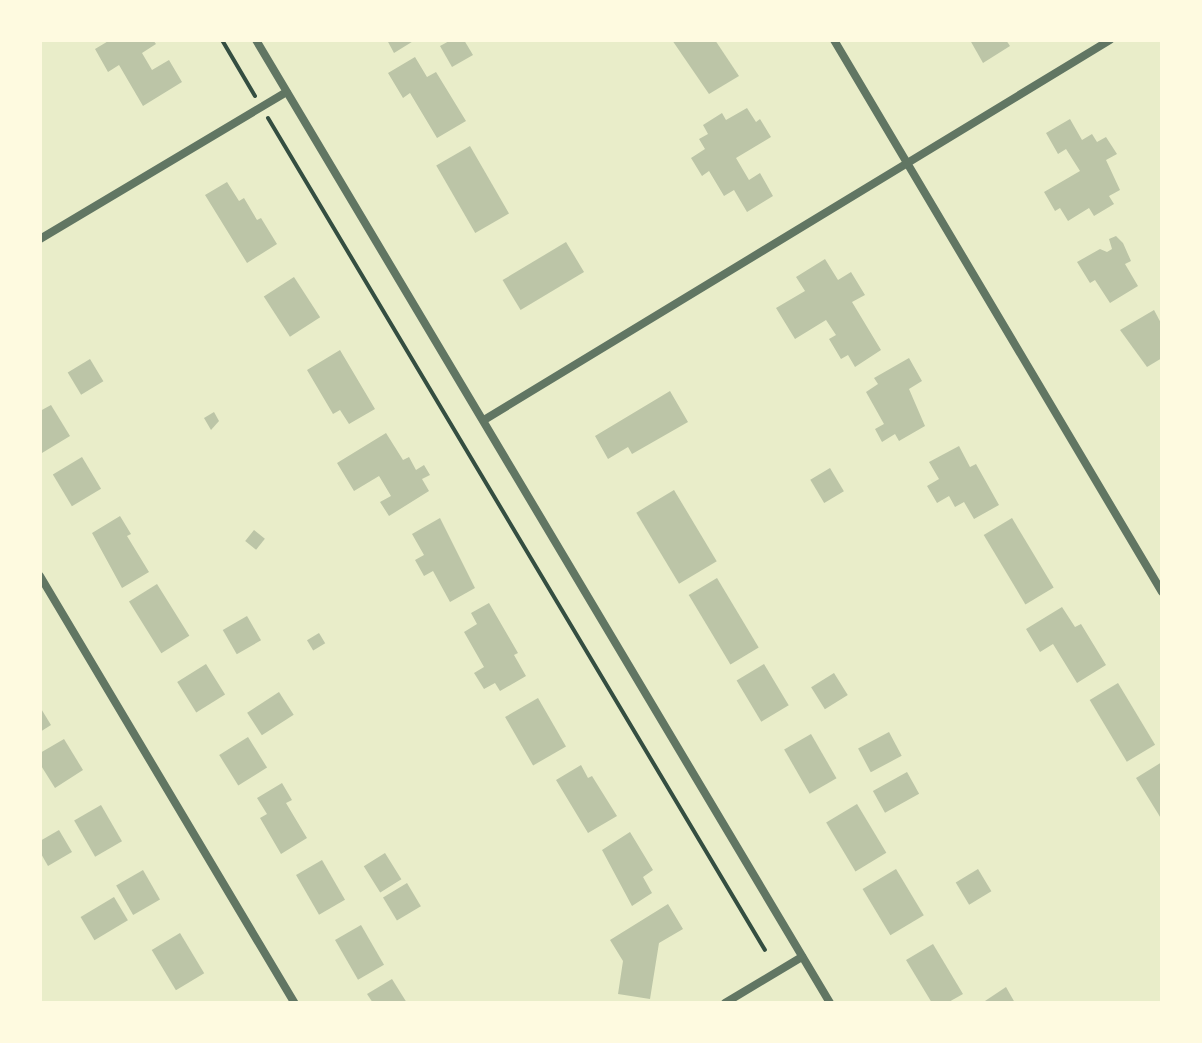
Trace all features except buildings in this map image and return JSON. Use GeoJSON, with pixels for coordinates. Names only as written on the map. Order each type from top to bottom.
{"type":"FeatureCollection","features":[{"type":"Feature","properties":{"kind":"street"},"geometry":{"type":"LineString","coordinates":[[256,40],[830,1003]]}},
{"type":"Feature","properties":{"kind":"street"},"geometry":{"type":"LineString","coordinates":[[834,40],[1162,592]]}},
{"type":"Feature","properties":{"kind":"street"},"geometry":{"type":"LineString","coordinates":[[484,420],[1110,40]]}},
{"type":"Feature","properties":{"kind":"street"},"geometry":{"type":"LineString","coordinates":[[40,239],[287,92]]}},
{"type":"Feature","properties":{"kind":"street"},"geometry":{"type":"LineString","coordinates":[[40,576],[295,1003]]}},
{"type":"Feature","properties":{"kind":"street"},"geometry":{"type":"LineString","coordinates":[[725,1003],[802,957]]}},
{"type":"Feature","properties":{"kind":"path"},"geometry":{"type":"LineString","coordinates":[[222,40],[765,950]]}}]}
